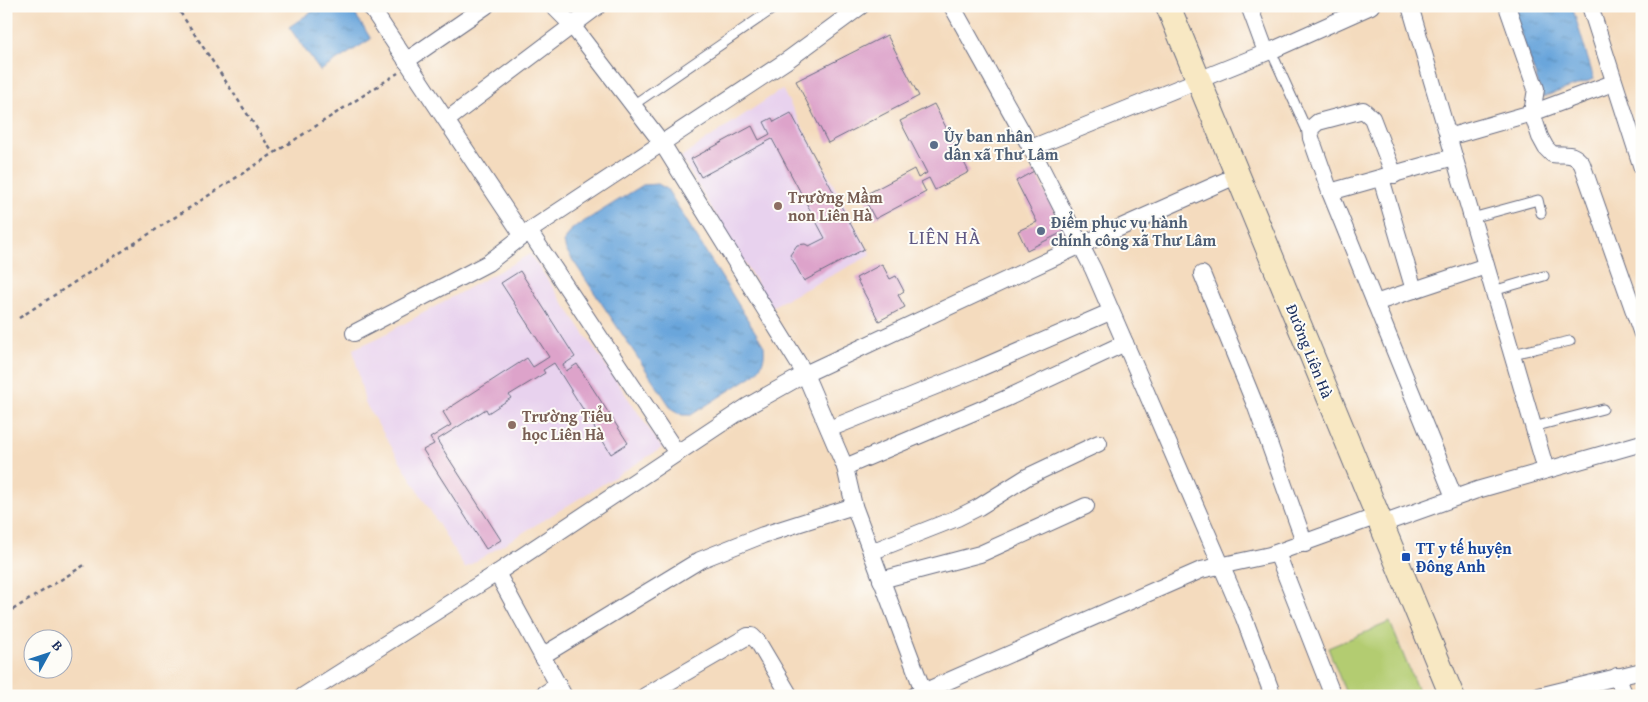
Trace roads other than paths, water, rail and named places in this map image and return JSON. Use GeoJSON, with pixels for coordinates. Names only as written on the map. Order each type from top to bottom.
{"type":"FeatureCollection","features":[{"type":"Feature","properties":{"kind":"main road","name":"Đường Liên Hà"},"geometry":{"type":"LineString","coordinates":[[1168,6],[1452,696]]}},
{"type":"Feature","properties":{"kind":"street"},"geometry":{"type":"LineString","coordinates":[[370,6],[677,453]]}},
{"type":"Feature","properties":{"kind":"street"},"geometry":{"type":"LineString","coordinates":[[408,63],[486,6]]}},
{"type":"Feature","properties":{"kind":"street"},"geometry":{"type":"LineString","coordinates":[[553,6],[571,24],[662,143],[805,374],[845,467],[854,506],[921,694],[1201,570],[1277,553],[1454,497],[1642,442]]}},
{"type":"Feature","properties":{"kind":"street"},"geometry":{"type":"LineString","coordinates":[[447,120],[512,72],[571,24],[598,6]]}},
{"type":"Feature","properties":{"kind":"street"},"geometry":{"type":"LineString","coordinates":[[354,333],[488,264],[526,233],[789,59],[861,6]]}},
{"type":"Feature","properties":{"kind":"street"},"geometry":{"type":"LineString","coordinates":[[1248,6],[1268,51]]}},
{"type":"Feature","properties":{"kind":"street"},"geometry":{"type":"LineString","coordinates":[[1031,148],[1268,51],[1348,11],[1371,6]]}},
{"type":"Feature","properties":{"kind":"street"},"geometry":{"type":"LineString","coordinates":[[1410,6],[1546,470]]}},
{"type":"Feature","properties":{"kind":"street"},"geometry":{"type":"LineString","coordinates":[[1507,6],[1536,89],[1532,113],[1546,148],[1552,154],[1568,153],[1575,155],[1582,164],[1642,334]]}},
{"type":"Feature","properties":{"kind":"street"},"geometry":{"type":"LineString","coordinates":[[1590,6],[1613,83],[1642,168]]}},
{"type":"Feature","properties":{"kind":"street"},"geometry":{"type":"LineString","coordinates":[[954,7],[1081,244],[1244,618],[1273,696]]}},
{"type":"Feature","properties":{"kind":"street"},"geometry":{"type":"LineString","coordinates":[[1448,137],[1532,113],[1613,83]]}},
{"type":"Feature","properties":{"kind":"street"},"geometry":{"type":"LineString","coordinates":[[1414,290],[1374,123],[1363,110],[1318,122],[1310,129],[1311,138],[1330,192],[1454,497]]}},
{"type":"Feature","properties":{"kind":"street"},"geometry":{"type":"LineString","coordinates":[[1330,192],[1454,157]]}},
{"type":"Feature","properties":{"kind":"street"},"geometry":{"type":"LineString","coordinates":[[303,696],[497,573],[748,406],[805,374],[1081,244],[1238,175]]}},
{"type":"Feature","properties":{"kind":"street"},"geometry":{"type":"LineString","coordinates":[[1376,303],[1486,266]]}},
{"type":"Feature","properties":{"kind":"street"},"geometry":{"type":"LineString","coordinates":[[1202,274],[1256,406],[1305,544]]}},
{"type":"Feature","properties":{"kind":"street"},"geometry":{"type":"LineString","coordinates":[[829,429],[978,369],[1110,312]]}},
{"type":"Feature","properties":{"kind":"street"},"geometry":{"type":"LineString","coordinates":[[845,467],[1005,399],[1125,343]]}},
{"type":"Feature","properties":{"kind":"street"},"geometry":{"type":"LineString","coordinates":[[871,552],[957,518],[979,507],[1027,477],[1100,443]]}},
{"type":"Feature","properties":{"kind":"street"},"geometry":{"type":"LineString","coordinates":[[542,656],[700,560],[763,535],[854,506]]}},
{"type":"Feature","properties":{"kind":"street"},"geometry":{"type":"LineString","coordinates":[[881,580],[980,554],[1086,506]]}},
{"type":"Feature","properties":{"kind":"street"},"geometry":{"type":"LineString","coordinates":[[1277,553],[1333,696]]}},
{"type":"Feature","properties":{"kind":"street"},"geometry":{"type":"LineString","coordinates":[[497,573],[561,690],[541,696]]}},
{"type":"Feature","properties":{"kind":"street"},"geometry":{"type":"LineString","coordinates":[[645,696],[748,636],[752,636],[758,642],[790,696]]}},
{"type":"Feature","properties":{"kind":"street"},"geometry":{"type":"LineString","coordinates":[[1539,696],[1642,671]]}},
{"type":"Feature","properties":{"kind":"street"},"geometry":{"type":"LineString","coordinates":[[1617,676],[1625,696]]}},
{"type":"Feature","properties":{"kind":"lane"},"geometry":{"type":"LineString","coordinates":[[633,105],[777,6]]}},
{"type":"Feature","properties":{"kind":"lane"},"geometry":{"type":"LineString","coordinates":[[1268,51],[1302,124],[1311,138]]}},
{"type":"Feature","properties":{"kind":"lane"},"geometry":{"type":"LineString","coordinates":[[1472,218],[1538,200],[1540,213]]}},
{"type":"Feature","properties":{"kind":"lane"},"geometry":{"type":"LineString","coordinates":[[1493,290],[1544,276]]}},
{"type":"Feature","properties":{"kind":"lane"},"geometry":{"type":"LineString","coordinates":[[1512,354],[1570,341]]}},
{"type":"Feature","properties":{"kind":"lane"},"geometry":{"type":"LineString","coordinates":[[1533,427],[1603,409]]}},
{"type":"Feature","properties":{"kind":"water"},"geometry":{"type":"Polygon","coordinates":[[[320,6],[350,6],[371,39],[320,71],[289,27],[320,6]]]}},
{"type":"Feature","properties":{"kind":"water"},"geometry":{"type":"Polygon","coordinates":[[[1511,6],[1572,6],[1594,79],[1543,97],[1511,6]]]}},
{"type":"Feature","properties":{"kind":"water"},"geometry":{"type":"Polygon","coordinates":[[[658,184],[667,189],[764,346],[763,361],[755,374],[691,415],[682,415],[672,409],[566,250],[564,242],[572,229],[643,185],[658,184]]]}},
{"type":"Feature","properties":{"kind":"place","name":"Ủy ban nhân dân xã Thư Lâm"},"geometry":{"type":"Point","coordinates":[934,145]}},
{"type":"Feature","properties":{"kind":"place","name":"Trường Mầm non Liên Hà"},"geometry":{"type":"Point","coordinates":[778,206]}},
{"type":"Feature","properties":{"kind":"place","name":"Điểm phục vụ hành chính công xã Thư Lâm"},"geometry":{"type":"Point","coordinates":[1041,231]}},
{"type":"Feature","properties":{"kind":"place","name":"Trường Tiểu học Liên Hà"},"geometry":{"type":"Point","coordinates":[512,425]}},
{"type":"Feature","properties":{"kind":"place","name":"TT y tế huyện Đông Anh"},"geometry":{"type":"Point","coordinates":[1406,557]}},
{"type":"Feature","properties":{"kind":"district","name":"LIÊN HÀ"},"geometry":{"type":"Point","coordinates":[945,237]}}]}
